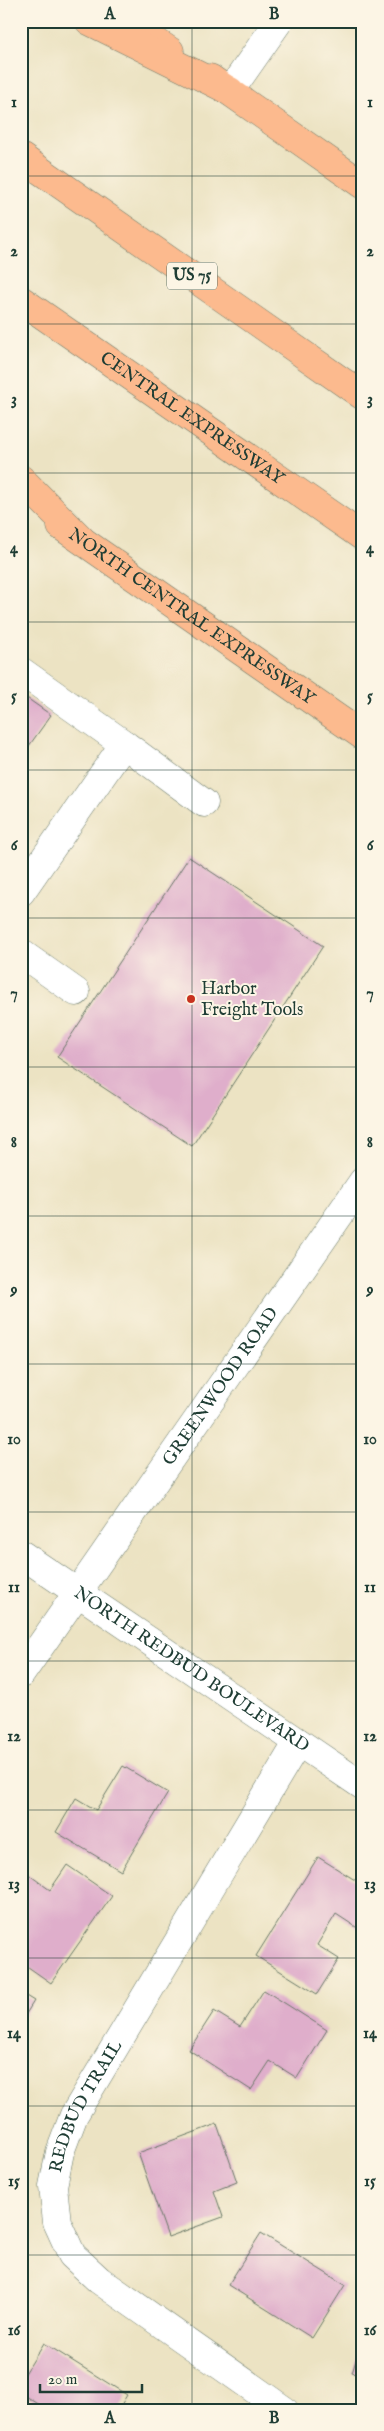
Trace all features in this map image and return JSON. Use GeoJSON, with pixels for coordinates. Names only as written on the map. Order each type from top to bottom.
{"type":"FeatureCollection","features":[{"type":"Feature","properties":{"kind":"main road"},"geometry":{"type":"LineString","coordinates":[[89,21],[230,91]]}},
{"type":"Feature","properties":{"kind":"main road"},"geometry":{"type":"LineString","coordinates":[[125,21],[230,91],[363,184]]}},
{"type":"Feature","properties":{"kind":"main road","name":"US 75"},"geometry":{"type":"LineString","coordinates":[[21,157],[363,396]]}},
{"type":"Feature","properties":{"kind":"main road","name":"CENTRAL EXPRESSWAY"},"geometry":{"type":"LineString","coordinates":[[21,300],[363,538]]}},
{"type":"Feature","properties":{"kind":"main road"},"geometry":{"type":"LineString","coordinates":[[21,478],[80,539]]}},
{"type":"Feature","properties":{"kind":"main road","name":"NORTH CENTRAL EXPRESSWAY"},"geometry":{"type":"LineString","coordinates":[[21,498],[363,736]]}},
{"type":"Feature","properties":{"kind":"street"},"geometry":{"type":"LineString","coordinates":[[230,91],[279,21]]}},
{"type":"Feature","properties":{"kind":"street"},"geometry":{"type":"LineString","coordinates":[[21,671],[204,803]]}},
{"type":"Feature","properties":{"kind":"street"},"geometry":{"type":"LineString","coordinates":[[21,892],[124,744]]}},
{"type":"Feature","properties":{"kind":"street"},"geometry":{"type":"LineString","coordinates":[[21,953],[76,992]]}},
{"type":"Feature","properties":{"kind":"street","name":"GREENWOOD ROAD"},"geometry":{"type":"LineString","coordinates":[[21,1674],[363,1180]]}},
{"type":"Feature","properties":{"kind":"street","name":"NORTH REDBUD BOULEVARD"},"geometry":{"type":"LineString","coordinates":[[21,1554],[363,1786]]}},
{"type":"Feature","properties":{"kind":"street","name":"REDBUD TRAIL"},"geometry":{"type":"LineString","coordinates":[[284,2410],[99,2280],[72,2255],[57,2222],[54,2186],[60,2152],[74,2116],[298,1742]]}},
{"type":"Feature","properties":{"kind":"building"},"geometry":{"type":"Polygon","coordinates":[[[21,694],[51,715],[21,757],[21,694]]]}},
{"type":"Feature","properties":{"kind":"building"},"geometry":{"type":"Polygon","coordinates":[[[189,857],[323,946],[192,1146],[57,1057],[189,857]]]}},
{"type":"Feature","properties":{"kind":"building"},"geometry":{"type":"Polygon","coordinates":[[[123,1766],[168,1793],[121,1871],[56,1832],[76,1798],[96,1810],[123,1766]]]}},
{"type":"Feature","properties":{"kind":"building"},"geometry":{"type":"Polygon","coordinates":[[[318,1857],[363,1885],[363,1923],[359,1929],[336,1914],[317,1945],[339,1959],[317,1994],[256,1956],[318,1857]]]}},
{"type":"Feature","properties":{"kind":"building"},"geometry":{"type":"Polygon","coordinates":[[[67,1865],[112,1896],[51,1983],[21,1962],[21,1869],[50,1890],[67,1865]]]}},
{"type":"Feature","properties":{"kind":"building"},"geometry":{"type":"Polygon","coordinates":[[[264,1990],[327,2030],[297,2078],[270,2061],[251,2090],[189,2050],[214,2011],[240,2027],[264,1990]]]}},
{"type":"Feature","properties":{"kind":"building"},"geometry":{"type":"Polygon","coordinates":[[[21,1993],[34,2001],[21,2022],[21,1993]]]}},
{"type":"Feature","properties":{"kind":"building"},"geometry":{"type":"Polygon","coordinates":[[[217,2124],[237,2182],[214,2191],[223,2217],[168,2237],[138,2153],[217,2124]]]}},
{"type":"Feature","properties":{"kind":"building"},"geometry":{"type":"Polygon","coordinates":[[[261,2233],[345,2285],[312,2338],[228,2285],[261,2233]]]}},
{"type":"Feature","properties":{"kind":"building"},"geometry":{"type":"Polygon","coordinates":[[[363,2341],[363,2376],[352,2373],[363,2341]]]}},
{"type":"Feature","properties":{"kind":"building"},"geometry":{"type":"Polygon","coordinates":[[[44,2343],[127,2395],[118,2410],[48,2410],[21,2393],[21,2380],[44,2343]]]}},
{"type":"Feature","properties":{"kind":"place","name":"Harbor Freight Tools"},"geometry":{"type":"Point","coordinates":[191,999]}}]}
